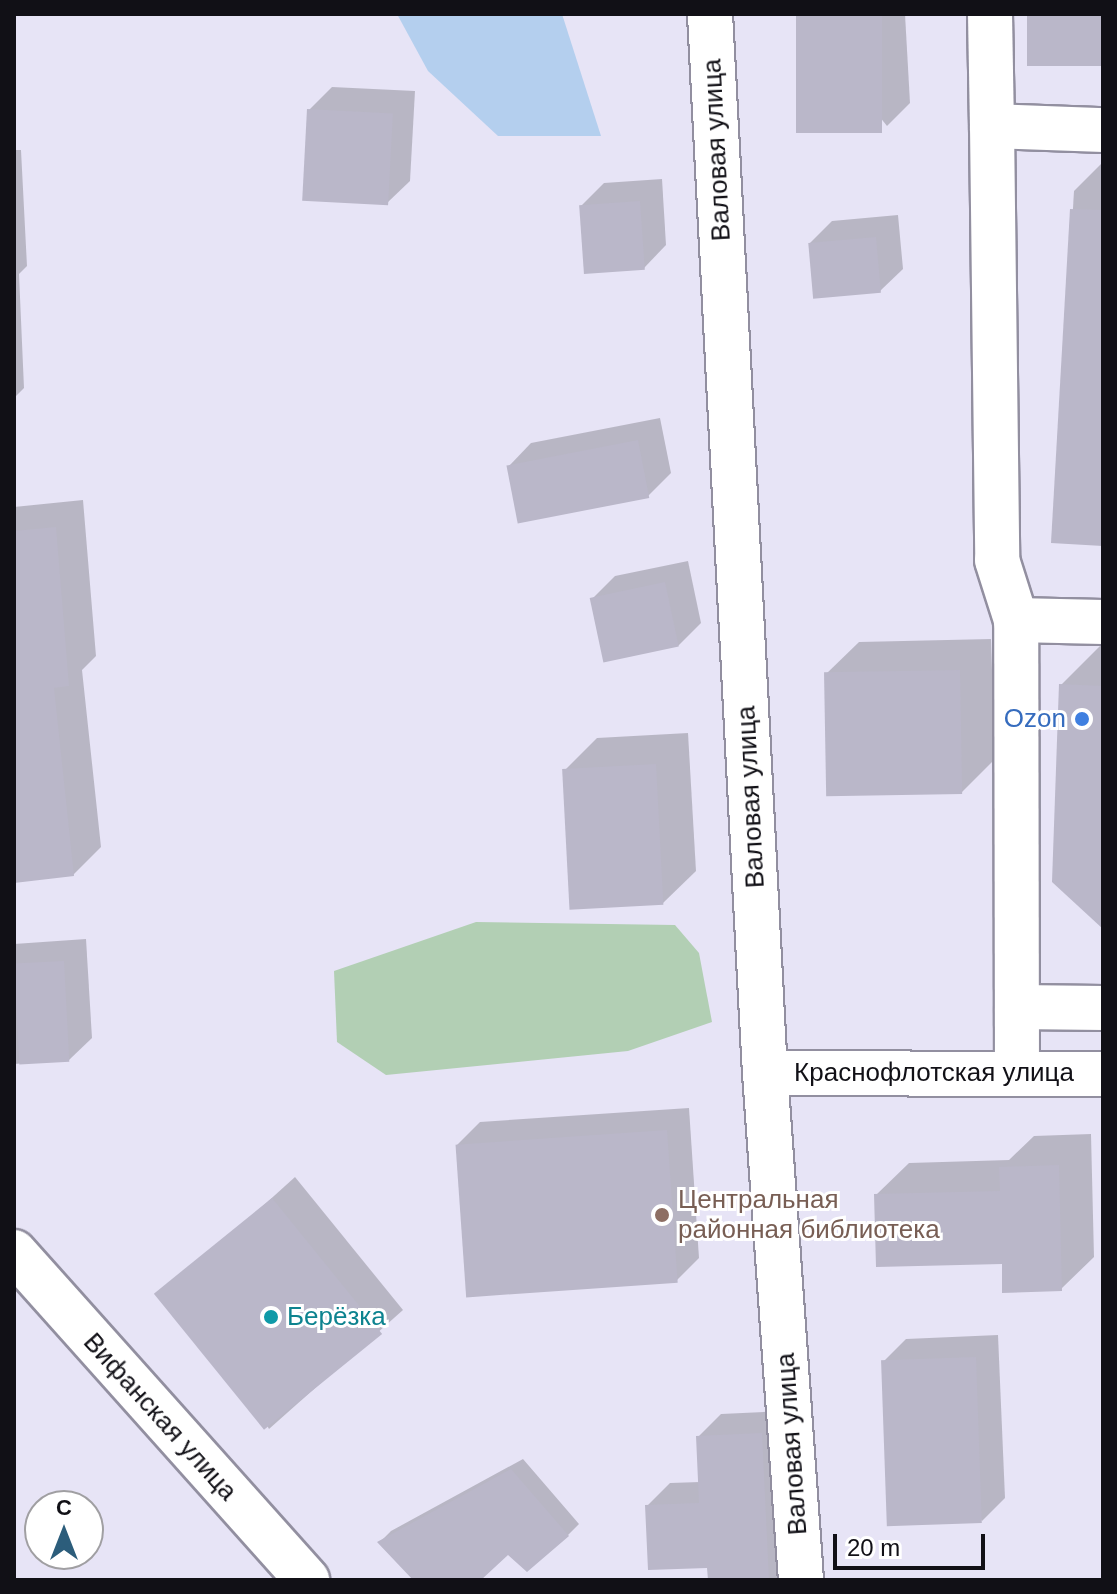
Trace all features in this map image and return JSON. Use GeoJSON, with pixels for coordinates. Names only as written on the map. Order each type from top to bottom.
{"type":"FeatureCollection","features":[{"type":"Feature","properties":{"kind":"main road","name":"Валовая улица"},"geometry":{"type":"LineString","coordinates":[[710,14],[765,1073],[801,1580]]}},
{"type":"Feature","properties":{"kind":"main road"},"geometry":{"type":"LineString","coordinates":[[990,14],[997,560],[1016,620],[1017,1073]]}},
{"type":"Feature","properties":{"kind":"main road"},"geometry":{"type":"LineString","coordinates":[[992,126],[1103,130]]}},
{"type":"Feature","properties":{"kind":"main road"},"geometry":{"type":"LineString","coordinates":[[1016,620],[1103,622]]}},
{"type":"Feature","properties":{"kind":"main road"},"geometry":{"type":"LineString","coordinates":[[1017,1007],[1103,1008]]}},
{"type":"Feature","properties":{"kind":"main road","name":"Краснофлотская улица"},"geometry":{"type":"LineString","coordinates":[[765,1073],[1103,1074]]}},
{"type":"Feature","properties":{"kind":"main road","name":"Вифанская улица"},"geometry":{"type":"LineString","coordinates":[[14,1252],[307,1580]]}},
{"type":"Feature","properties":{"kind":"green space"},"geometry":{"type":"Polygon","coordinates":[[[476,922],[675,925],[699,953],[712,1022],[628,1051],[386,1075],[337,1042],[334,971],[476,922]]]}},
{"type":"Feature","properties":{"kind":"water"},"geometry":{"type":"Polygon","coordinates":[[[397,14],[562,14],[601,136],[498,136],[428,71],[397,14]]]}},
{"type":"Feature","properties":{"kind":"building"},"geometry":{"type":"Polygon","coordinates":[[[796,14],[882,14],[882,133],[796,133],[796,14]]]}},
{"type":"Feature","properties":{"kind":"building"},"geometry":{"type":"Polygon","coordinates":[[[1027,14],[1103,14],[1103,66],[1027,66],[1027,14]]]}},
{"type":"Feature","properties":{"kind":"building"},"geometry":{"type":"Polygon","coordinates":[[[307,109],[393,114],[388,205],[302,201],[307,109]]]}},
{"type":"Feature","properties":{"kind":"building"},"geometry":{"type":"Polygon","coordinates":[[[640,201],[645,270],[584,274],[579,205],[640,201]]]}},
{"type":"Feature","properties":{"kind":"building"},"geometry":{"type":"Polygon","coordinates":[[[1070,209],[1103,210],[1103,546],[1051,543],[1070,209]]]}},
{"type":"Feature","properties":{"kind":"building"},"geometry":{"type":"Polygon","coordinates":[[[876,237],[881,293],[813,299],[808,243],[876,237]]]}},
{"type":"Feature","properties":{"kind":"building"},"geometry":{"type":"Polygon","coordinates":[[[638,440],[649,498],[518,523],[506,466],[638,440]]]}},
{"type":"Feature","properties":{"kind":"building"},"geometry":{"type":"Polygon","coordinates":[[[56,527],[69,686],[54,688],[74,876],[14,883],[14,531],[56,527]]]}},
{"type":"Feature","properties":{"kind":"building"},"geometry":{"type":"Polygon","coordinates":[[[665,582],[679,647],[603,663],[590,598],[665,582]]]}},
{"type":"Feature","properties":{"kind":"building"},"geometry":{"type":"Polygon","coordinates":[[[960,670],[962,794],[826,796],[824,672],[960,670]]]}},
{"type":"Feature","properties":{"kind":"building"},"geometry":{"type":"Polygon","coordinates":[[[1059,684],[1103,686],[1103,929],[1052,882],[1059,684]]]}},
{"type":"Feature","properties":{"kind":"building"},"geometry":{"type":"Polygon","coordinates":[[[656,764],[663,905],[570,910],[562,769],[656,764]]]}},
{"type":"Feature","properties":{"kind":"building"},"geometry":{"type":"Polygon","coordinates":[[[64,961],[69,1062],[19,1064],[14,964],[64,961]]]}},
{"type":"Feature","properties":{"kind":"building"},"geometry":{"type":"Polygon","coordinates":[[[667,1130],[678,1283],[466,1297],[456,1145],[667,1130]]]}},
{"type":"Feature","properties":{"kind":"building"},"geometry":{"type":"Polygon","coordinates":[[[1059,1165],[1062,1291],[1002,1293],[1002,1264],[876,1267],[874,1194],[1000,1191],[999,1167],[1059,1165]]]}},
{"type":"Feature","properties":{"kind":"building","name":"Берёзка"},"geometry":{"type":"Polygon","coordinates":[[[272,1198],[382,1334],[264,1430],[154,1294],[272,1198]]]}},
{"type":"Feature","properties":{"kind":"building"},"geometry":{"type":"Polygon","coordinates":[[[976,1357],[982,1523],[887,1526],[881,1360],[976,1357]]]}},
{"type":"Feature","properties":{"kind":"building"},"geometry":{"type":"Polygon","coordinates":[[[762,1433],[769,1580],[708,1580],[707,1568],[648,1570],[645,1505],[699,1503],[696,1436],[762,1433]]]}},
{"type":"Feature","properties":{"kind":"building"},"geometry":{"type":"Polygon","coordinates":[[[511,1469],[569,1536],[527,1572],[508,1555],[481,1580],[413,1580],[377,1542],[511,1469]]]}},
{"type":"Feature","properties":{"kind":"place","name":"Ozon"},"geometry":{"type":"Point","coordinates":[1082,719]}},
{"type":"Feature","properties":{"kind":"place","name":"Центральная районная библиотека"},"geometry":{"type":"Point","coordinates":[662,1215]}},
{"type":"Feature","properties":{"kind":"place","name":"Берёзка"},"geometry":{"type":"Point","coordinates":[271,1317]}}]}
